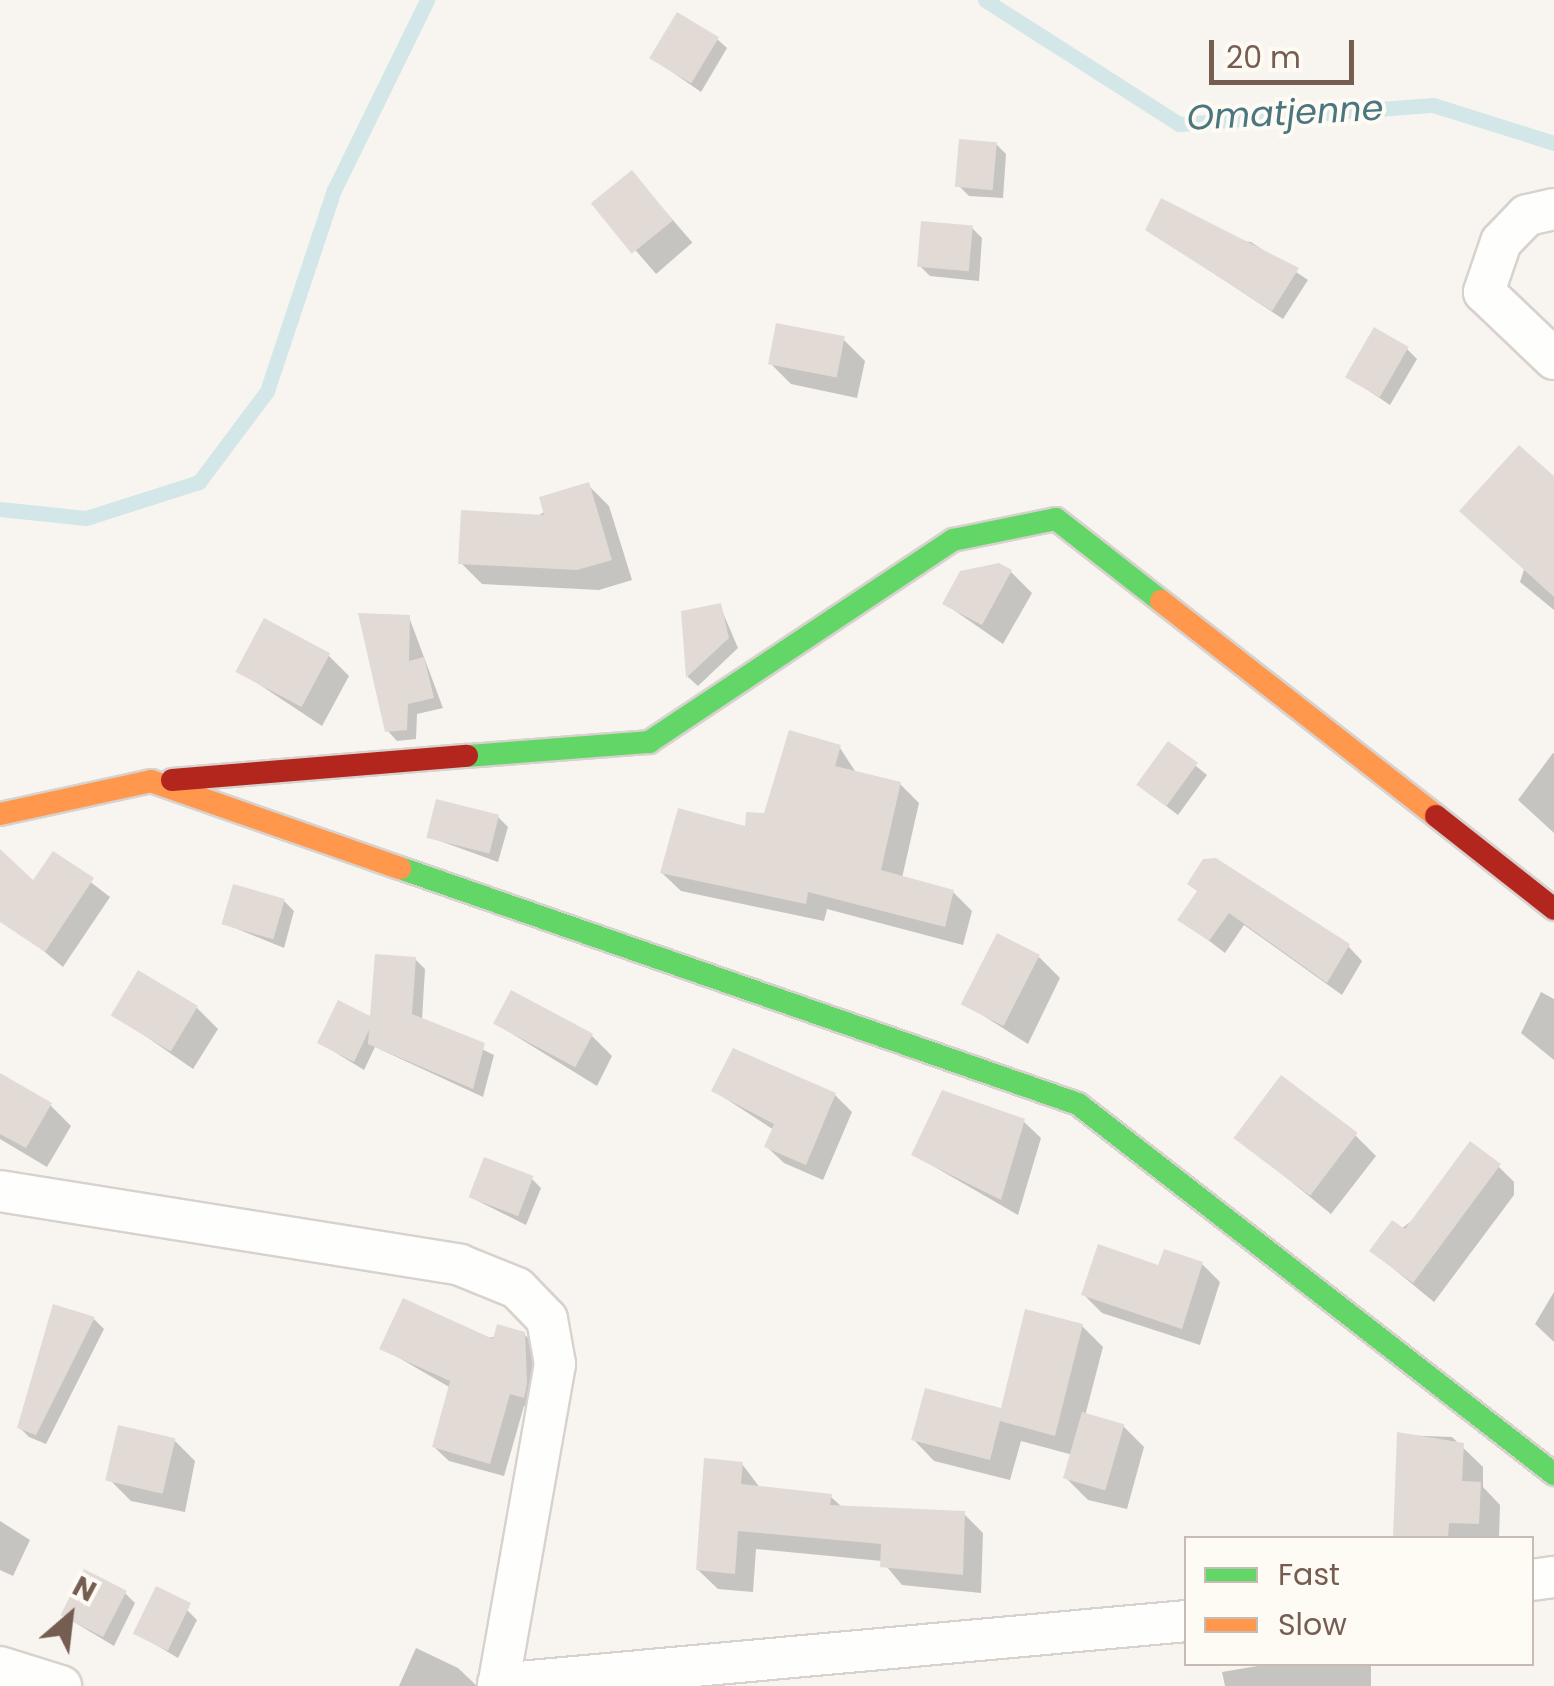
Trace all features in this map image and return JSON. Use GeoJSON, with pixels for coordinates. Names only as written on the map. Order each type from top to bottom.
{"type":"FeatureCollection","features":[{"type":"Feature","properties":{"kind":"street"},"geometry":{"type":"LineString","coordinates":[[1554,208],[1527,215],[1501,242],[1484,292],[1554,359]]}},
{"type":"Feature","properties":{"kind":"street"},"geometry":{"type":"LineString","coordinates":[[0,814],[59,794],[151,781],[649,742],[910,560],[953,540],[1056,519],[1554,909]]}},
{"type":"Feature","properties":{"kind":"street"},"geometry":{"type":"LineString","coordinates":[[151,781],[1078,1104],[1554,1474]]}},
{"type":"Feature","properties":{"kind":"street"},"geometry":{"type":"LineString","coordinates":[[0,1192],[460,1265],[517,1288],[547,1320],[556,1364],[498,1685],[1184,1621]]}},
{"type":"Feature","properties":{"kind":"street"},"geometry":{"type":"LineString","coordinates":[[0,1667],[61,1686]]}},
{"type":"Feature","properties":{"kind":"building"},"geometry":{"type":"Polygon","coordinates":[[[677,12],[719,37],[691,84],[649,58],[677,12]]]}},
{"type":"Feature","properties":{"kind":"building"},"geometry":{"type":"Polygon","coordinates":[[[959,139],[997,142],[993,190],[955,187],[959,139]]]}},
{"type":"Feature","properties":{"kind":"building"},"geometry":{"type":"Polygon","coordinates":[[[632,170],[673,221],[632,254],[591,203],[632,170]]]}},
{"type":"Feature","properties":{"kind":"building"},"geometry":{"type":"Polygon","coordinates":[[[1161,198],[1299,268],[1272,311],[1145,230],[1161,198]]]}},
{"type":"Feature","properties":{"kind":"building"},"geometry":{"type":"Polygon","coordinates":[[[921,221],[973,226],[969,271],[917,267],[921,221]]]}},
{"type":"Feature","properties":{"kind":"building"},"geometry":{"type":"Polygon","coordinates":[[[776,323],[845,336],[837,378],[768,364],[776,323]]]}},
{"type":"Feature","properties":{"kind":"building"},"geometry":{"type":"Polygon","coordinates":[[[1374,327],[1409,347],[1380,397],[1345,377],[1374,327]]]}},
{"type":"Feature","properties":{"kind":"building"},"geometry":{"type":"Polygon","coordinates":[[[1519,445],[1554,476],[1554,597],[1459,511],[1519,445]]]}},
{"type":"Feature","properties":{"kind":"building"},"geometry":{"type":"Polygon","coordinates":[[[589,482],[612,560],[577,570],[458,564],[461,510],[544,515],[539,497],[589,482]]]}},
{"type":"Feature","properties":{"kind":"building"},"geometry":{"type":"Polygon","coordinates":[[[999,563],[1012,570],[982,625],[942,604],[960,571],[999,563]]]}},
{"type":"Feature","properties":{"kind":"building"},"geometry":{"type":"Polygon","coordinates":[[[721,603],[729,638],[686,678],[681,611],[721,603]]]}},
{"type":"Feature","properties":{"kind":"building"},"geometry":{"type":"Polygon","coordinates":[[[358,613],[410,615],[409,661],[424,657],[434,698],[408,704],[407,730],[385,732],[358,613]]]}},
{"type":"Feature","properties":{"kind":"building"},"geometry":{"type":"Polygon","coordinates":[[[264,618],[330,653],[302,707],[235,672],[264,618]]]}},
{"type":"Feature","properties":{"kind":"building"},"geometry":{"type":"Polygon","coordinates":[[[789,730],[841,745],[835,766],[901,782],[881,870],[954,890],[945,927],[808,892],[806,904],[660,873],[678,808],[745,826],[746,812],[764,813],[789,730]]]}},
{"type":"Feature","properties":{"kind":"building"},"geometry":{"type":"Polygon","coordinates":[[[1168,741],[1198,763],[1166,806],[1136,785],[1168,741]]]}},
{"type":"Feature","properties":{"kind":"building"},"geometry":{"type":"Polygon","coordinates":[[[436,799],[499,815],[489,854],[426,838],[436,799]]]}},
{"type":"Feature","properties":{"kind":"building"},"geometry":{"type":"Polygon","coordinates":[[[0,849],[33,880],[53,851],[94,878],[45,952],[0,922],[0,849]]]}},
{"type":"Feature","properties":{"kind":"building"},"geometry":{"type":"Polygon","coordinates":[[[1216,858],[1350,944],[1327,983],[1229,913],[1209,941],[1177,920],[1197,891],[1187,884],[1203,859],[1216,858]]]}},
{"type":"Feature","properties":{"kind":"building"},"geometry":{"type":"Polygon","coordinates":[[[233,884],[285,899],[273,939],[221,924],[233,884]]]}},
{"type":"Feature","properties":{"kind":"building"},"geometry":{"type":"Polygon","coordinates":[[[997,933],[1040,955],[1003,1026],[961,1004],[997,933]]]}},
{"type":"Feature","properties":{"kind":"building"},"geometry":{"type":"Polygon","coordinates":[[[375,954],[416,957],[412,1014],[485,1043],[473,1089],[368,1044],[369,1030],[354,1062],[317,1043],[338,1000],[370,1016],[375,954]]]}},
{"type":"Feature","properties":{"kind":"building"},"geometry":{"type":"Polygon","coordinates":[[[138,970],[198,1006],[171,1051],[111,1015],[138,970]]]}},
{"type":"Feature","properties":{"kind":"building"},"geometry":{"type":"Polygon","coordinates":[[[511,990],[593,1034],[575,1067],[493,1024],[511,990]]]}},
{"type":"Feature","properties":{"kind":"building"},"geometry":{"type":"Polygon","coordinates":[[[733,1048],[836,1093],[806,1165],[764,1147],[774,1124],[711,1091],[733,1048]]]}},
{"type":"Feature","properties":{"kind":"building"},"geometry":{"type":"Polygon","coordinates":[[[0,1073],[52,1103],[26,1148],[0,1134],[0,1073]]]}},
{"type":"Feature","properties":{"kind":"building"},"geometry":{"type":"Polygon","coordinates":[[[1281,1075],[1358,1133],[1310,1196],[1233,1138],[1281,1075]]]}},
{"type":"Feature","properties":{"kind":"building"},"geometry":{"type":"Polygon","coordinates":[[[942,1090],[1025,1119],[1001,1200],[911,1155],[942,1090]]]}},
{"type":"Feature","properties":{"kind":"building"},"geometry":{"type":"Polygon","coordinates":[[[1470,1141],[1501,1164],[1413,1283],[1369,1251],[1392,1220],[1405,1229],[1470,1141]]]}},
{"type":"Feature","properties":{"kind":"building"},"geometry":{"type":"Polygon","coordinates":[[[484,1157],[533,1176],[518,1216],[469,1197],[484,1157]]]}},
{"type":"Feature","properties":{"kind":"building"},"geometry":{"type":"Polygon","coordinates":[[[1098,1244],[1158,1265],[1164,1249],[1203,1262],[1182,1329],[1081,1295],[1098,1244]]]}},
{"type":"Feature","properties":{"kind":"building"},"geometry":{"type":"Polygon","coordinates":[[[403,1298],[493,1339],[497,1324],[525,1332],[524,1398],[510,1394],[490,1464],[432,1447],[450,1381],[379,1349],[403,1298]]]}},
{"type":"Feature","properties":{"kind":"building"},"geometry":{"type":"Polygon","coordinates":[[[53,1304],[95,1317],[36,1435],[17,1428],[53,1304]]]}},
{"type":"Feature","properties":{"kind":"building"},"geometry":{"type":"Polygon","coordinates":[[[1025,1309],[1083,1324],[1055,1436],[1000,1421],[990,1460],[911,1440],[925,1388],[1001,1408],[1025,1309]]]}},
{"type":"Feature","properties":{"kind":"building"},"geometry":{"type":"Polygon","coordinates":[[[1082,1412],[1124,1424],[1105,1490],[1063,1478],[1082,1412]]]}},
{"type":"Feature","properties":{"kind":"building"},"geometry":{"type":"Polygon","coordinates":[[[118,1425],[175,1438],[163,1494],[105,1481],[118,1425]]]}},
{"type":"Feature","properties":{"kind":"building"},"geometry":{"type":"Polygon","coordinates":[[[1397,1432],[1464,1443],[1462,1481],[1481,1482],[1479,1524],[1449,1523],[1448,1536],[1393,1536],[1397,1432]]]}},
{"type":"Feature","properties":{"kind":"building"},"geometry":{"type":"Polygon","coordinates":[[[704,1458],[743,1462],[741,1484],[832,1494],[830,1505],[965,1511],[963,1575],[880,1567],[881,1544],[738,1531],[735,1574],[696,1570],[704,1458]]]}},
{"type":"Feature","properties":{"kind":"building"},"geometry":{"type":"Polygon","coordinates":[[[84,1569],[127,1591],[103,1637],[60,1615],[84,1569]]]}},
{"type":"Feature","properties":{"kind":"building"},"geometry":{"type":"Polygon","coordinates":[[[156,1586],[191,1603],[168,1651],[133,1634],[156,1586]]]}},
{"type":"Feature","properties":{"kind":"waterway"},"geometry":{"type":"LineString","coordinates":[[0,509],[86,518],[199,482],[267,391],[334,190],[427,0]]}},
{"type":"Feature","properties":{"kind":"waterway","name":"Omatjenne"},"geometry":{"type":"LineString","coordinates":[[985,0],[1179,124],[1433,105],[1554,143]]}},
{"type":"Feature","properties":{"kind":"traffic: fast"},"geometry":{"type":"LineString","coordinates":[[467,756],[649,742],[953,540],[1056,519],[1161,601]]}},
{"type":"Feature","properties":{"kind":"traffic: fast"},"geometry":{"type":"LineString","coordinates":[[400,868],[1078,1104],[1554,1474]]}},
{"type":"Feature","properties":{"kind":"traffic: slow"},"geometry":{"type":"LineString","coordinates":[[1161,601],[1436,816]]}},
{"type":"Feature","properties":{"kind":"traffic: slow"},"geometry":{"type":"LineString","coordinates":[[0,814],[151,781],[400,868]]}},
{"type":"Feature","properties":{"kind":"traffic: jam"},"geometry":{"type":"LineString","coordinates":[[172,780],[467,756]]}},
{"type":"Feature","properties":{"kind":"traffic: jam"},"geometry":{"type":"LineString","coordinates":[[1436,816],[1554,909]]}}]}
